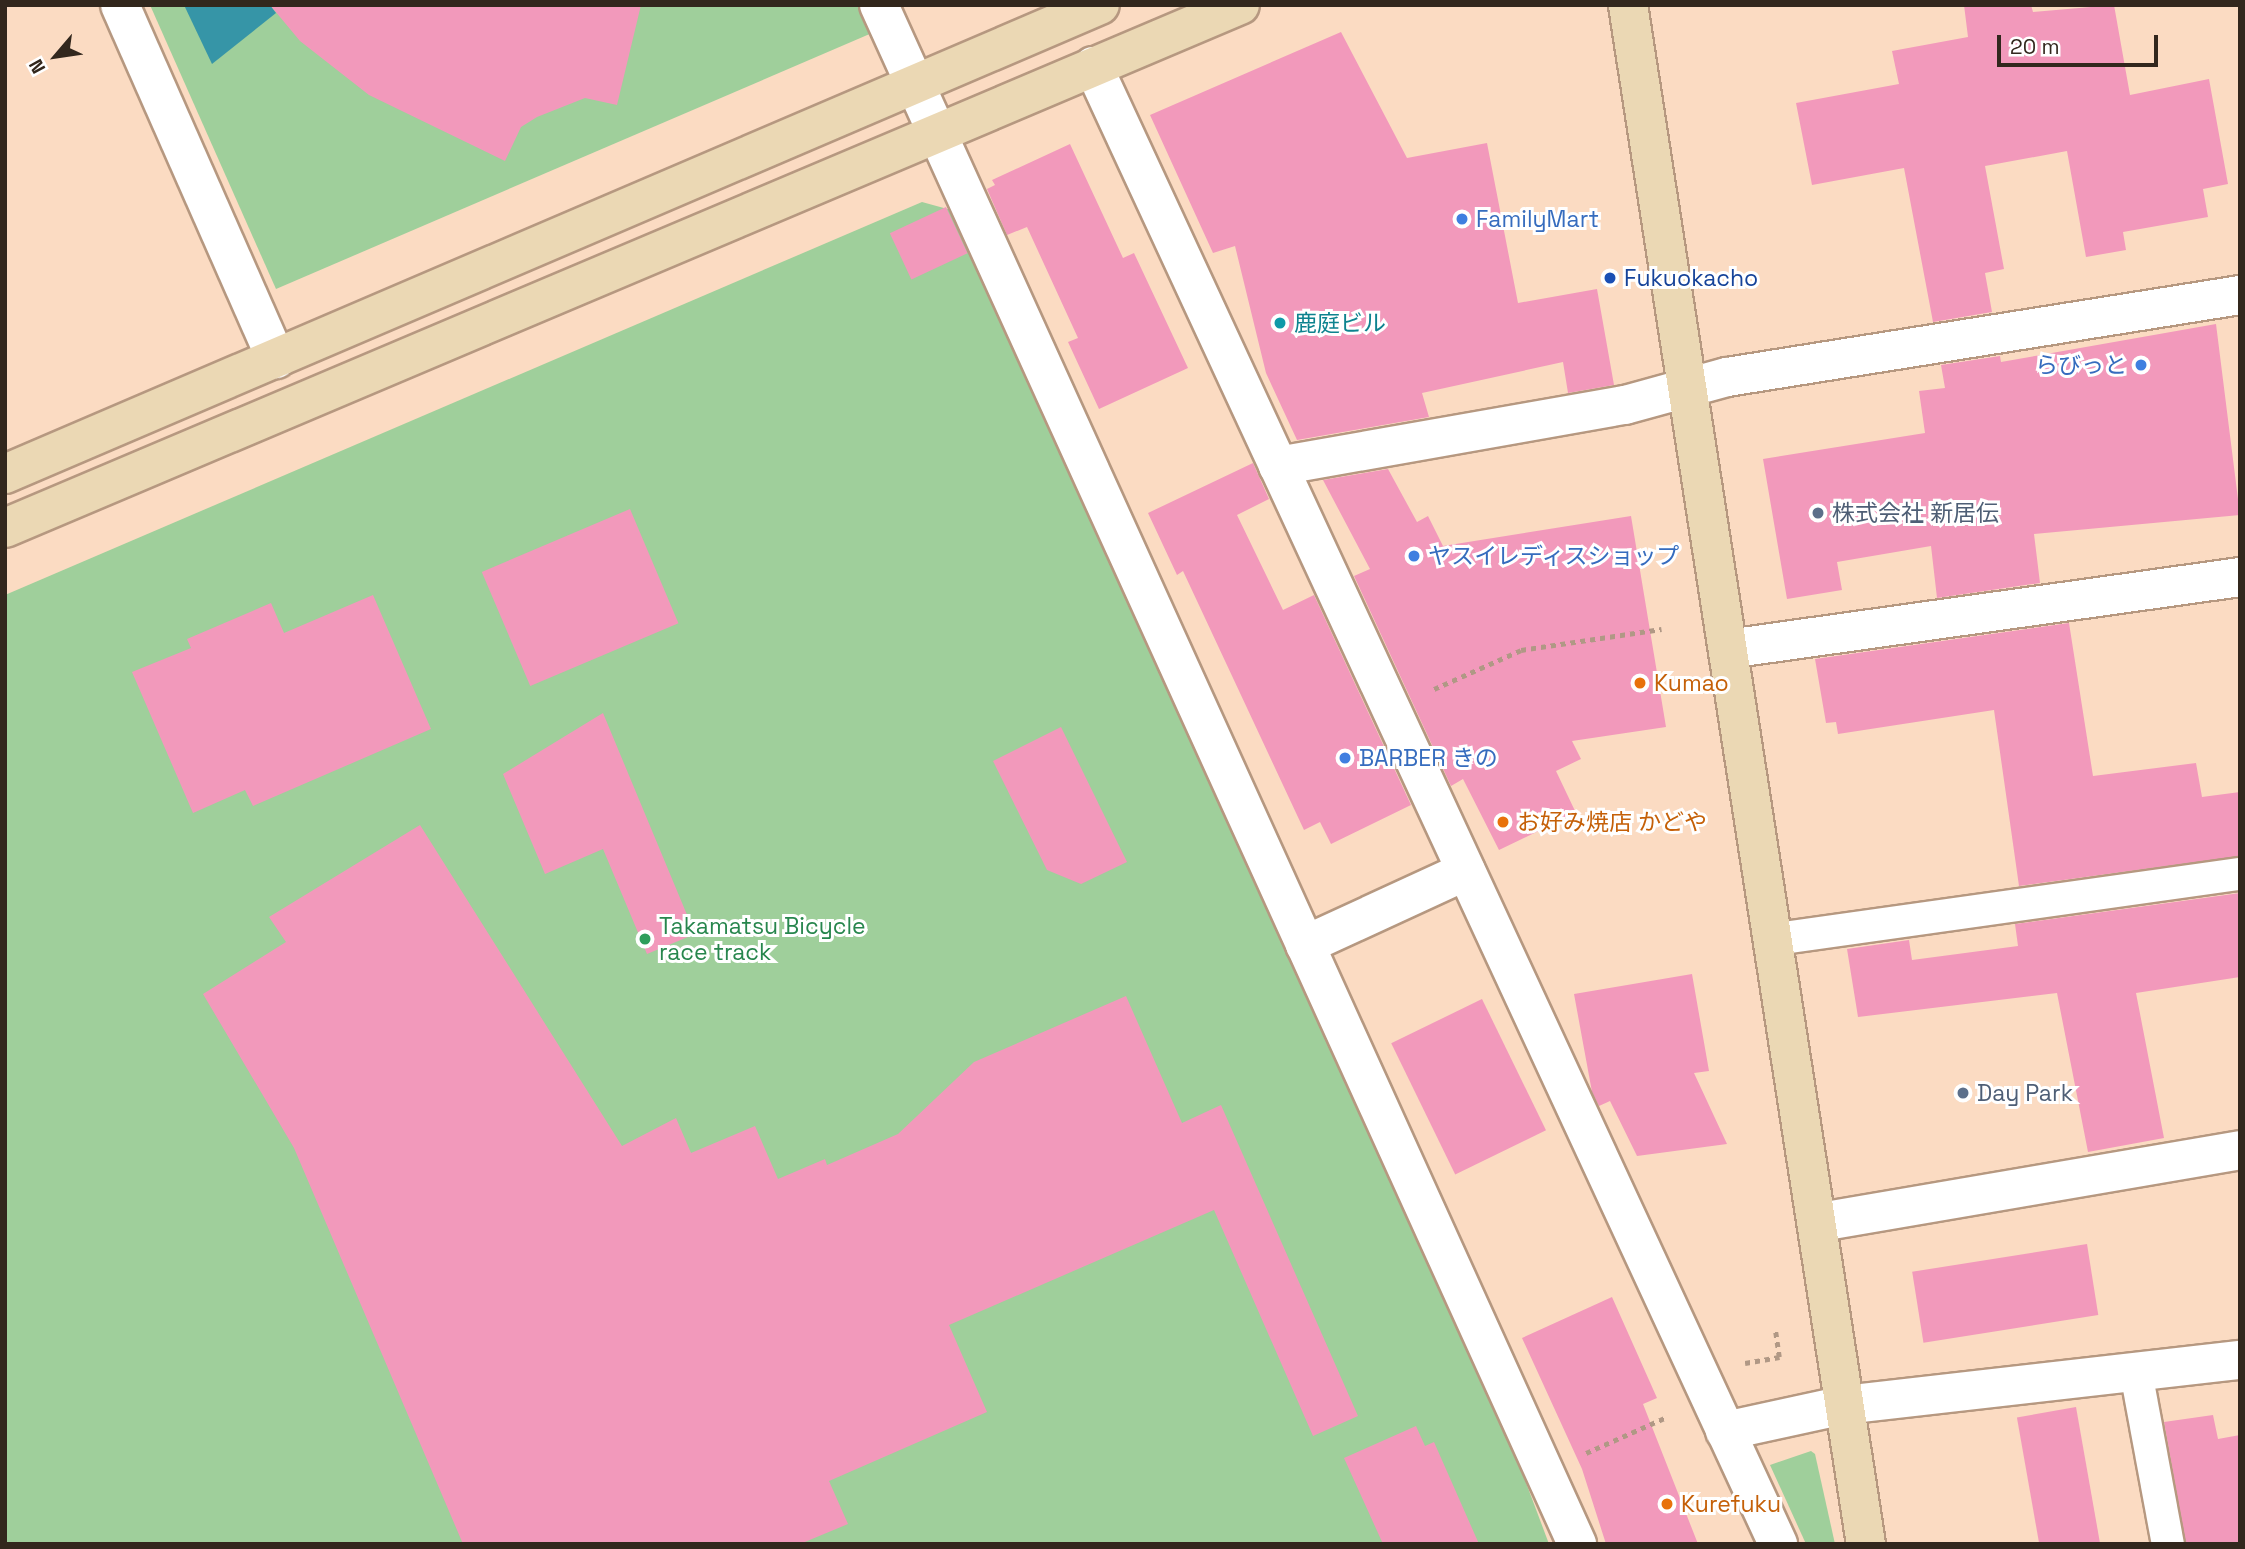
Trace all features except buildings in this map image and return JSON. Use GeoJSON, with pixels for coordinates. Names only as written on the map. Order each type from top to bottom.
{"type":"FeatureCollection","features":[{"type":"Feature","properties":{"kind":"street"},"geometry":{"type":"LineString","coordinates":[[120,5],[276,359]]}},
{"type":"Feature","properties":{"kind":"street"},"geometry":{"type":"LineString","coordinates":[[879,5],[940,133],[1304,945],[1577,1544]]}},
{"type":"Feature","properties":{"kind":"street"},"geometry":{"type":"LineString","coordinates":[[5,528],[1240,5]]}},
{"type":"Feature","properties":{"kind":"street"},"geometry":{"type":"LineString","coordinates":[[1628,5],[1820,1222],[1844,1405],[1866,1544]]}},
{"type":"Feature","properties":{"kind":"street"},"geometry":{"type":"LineString","coordinates":[[5,474],[916,86],[1079,10],[1093,66],[1778,1544]]}},
{"type":"Feature","properties":{"kind":"street"},"geometry":{"type":"LineString","coordinates":[[1278,466],[1688,390],[1727,377],[2240,295]]}},
{"type":"Feature","properties":{"kind":"street"},"geometry":{"type":"LineString","coordinates":[[1728,649],[2240,577]]}},
{"type":"Feature","properties":{"kind":"street"},"geometry":{"type":"LineString","coordinates":[[1304,945],[1466,871]]}},
{"type":"Feature","properties":{"kind":"street"},"geometry":{"type":"LineString","coordinates":[[1820,1222],[2240,1150]]}},
{"type":"Feature","properties":{"kind":"street"},"geometry":{"type":"LineString","coordinates":[[1725,1431],[1844,1405],[2240,1360]]}},
{"type":"Feature","properties":{"kind":"lane"},"geometry":{"type":"LineString","coordinates":[[1776,939],[2240,874]]}},
{"type":"Feature","properties":{"kind":"lane"},"geometry":{"type":"LineString","coordinates":[[2136,1372],[2168,1544]]}},
{"type":"Feature","properties":{"kind":"path"},"geometry":{"type":"LineString","coordinates":[[1390,708],[1521,650],[1661,629]]}},
{"type":"Feature","properties":{"kind":"path"},"geometry":{"type":"LineString","coordinates":[[1736,1364],[1779,1356],[1774,1329]]}},
{"type":"Feature","properties":{"kind":"path"},"geometry":{"type":"LineString","coordinates":[[1545,1470],[1676,1412]]}},
{"type":"Feature","properties":{"kind":"green space"},"geometry":{"type":"Polygon","coordinates":[[[150,5],[858,5],[872,33],[276,289],[150,5]]]}},
{"type":"Feature","properties":{"kind":"green space","name":"Takamatsu Bicycle race track"},"geometry":{"type":"Polygon","coordinates":[[[922,202],[951,210],[1510,1440],[1549,1544],[5,1544],[5,595],[922,202]]]}},
{"type":"Feature","properties":{"kind":"green space"},"geometry":{"type":"Polygon","coordinates":[[[1811,1451],[1815,1454],[1835,1544],[1806,1544],[1770,1465],[1811,1451]]]}},
{"type":"Feature","properties":{"kind":"water"},"geometry":{"type":"Polygon","coordinates":[[[184,5],[270,5],[276,13],[212,64],[184,5]]]}},
{"type":"Feature","properties":{"kind":"place","name":"FamilyMart"},"geometry":{"type":"Point","coordinates":[1462,219]}},
{"type":"Feature","properties":{"kind":"place","name":"Fukuokacho"},"geometry":{"type":"Point","coordinates":[1610,278]}},
{"type":"Feature","properties":{"kind":"place","name":"鹿庭ビル"},"geometry":{"type":"Point","coordinates":[1280,323]}},
{"type":"Feature","properties":{"kind":"place","name":"らびっと"},"geometry":{"type":"Point","coordinates":[2141,365]}},
{"type":"Feature","properties":{"kind":"place","name":"株式会社 新居伝"},"geometry":{"type":"Point","coordinates":[1818,513]}},
{"type":"Feature","properties":{"kind":"place","name":"ヤスイレディスショップ"},"geometry":{"type":"Point","coordinates":[1414,556]}},
{"type":"Feature","properties":{"kind":"place","name":"Kumao"},"geometry":{"type":"Point","coordinates":[1640,683]}},
{"type":"Feature","properties":{"kind":"place","name":"BARBER きの"},"geometry":{"type":"Point","coordinates":[1345,758]}},
{"type":"Feature","properties":{"kind":"place","name":"お好み焼店 かどや"},"geometry":{"type":"Point","coordinates":[1503,822]}},
{"type":"Feature","properties":{"kind":"place","name":"Takamatsu Bicycle race track"},"geometry":{"type":"Point","coordinates":[645,939]}},
{"type":"Feature","properties":{"kind":"place","name":"Day Park"},"geometry":{"type":"Point","coordinates":[1963,1093]}},
{"type":"Feature","properties":{"kind":"place","name":"Kurefuku"},"geometry":{"type":"Point","coordinates":[1667,1504]}}]}
